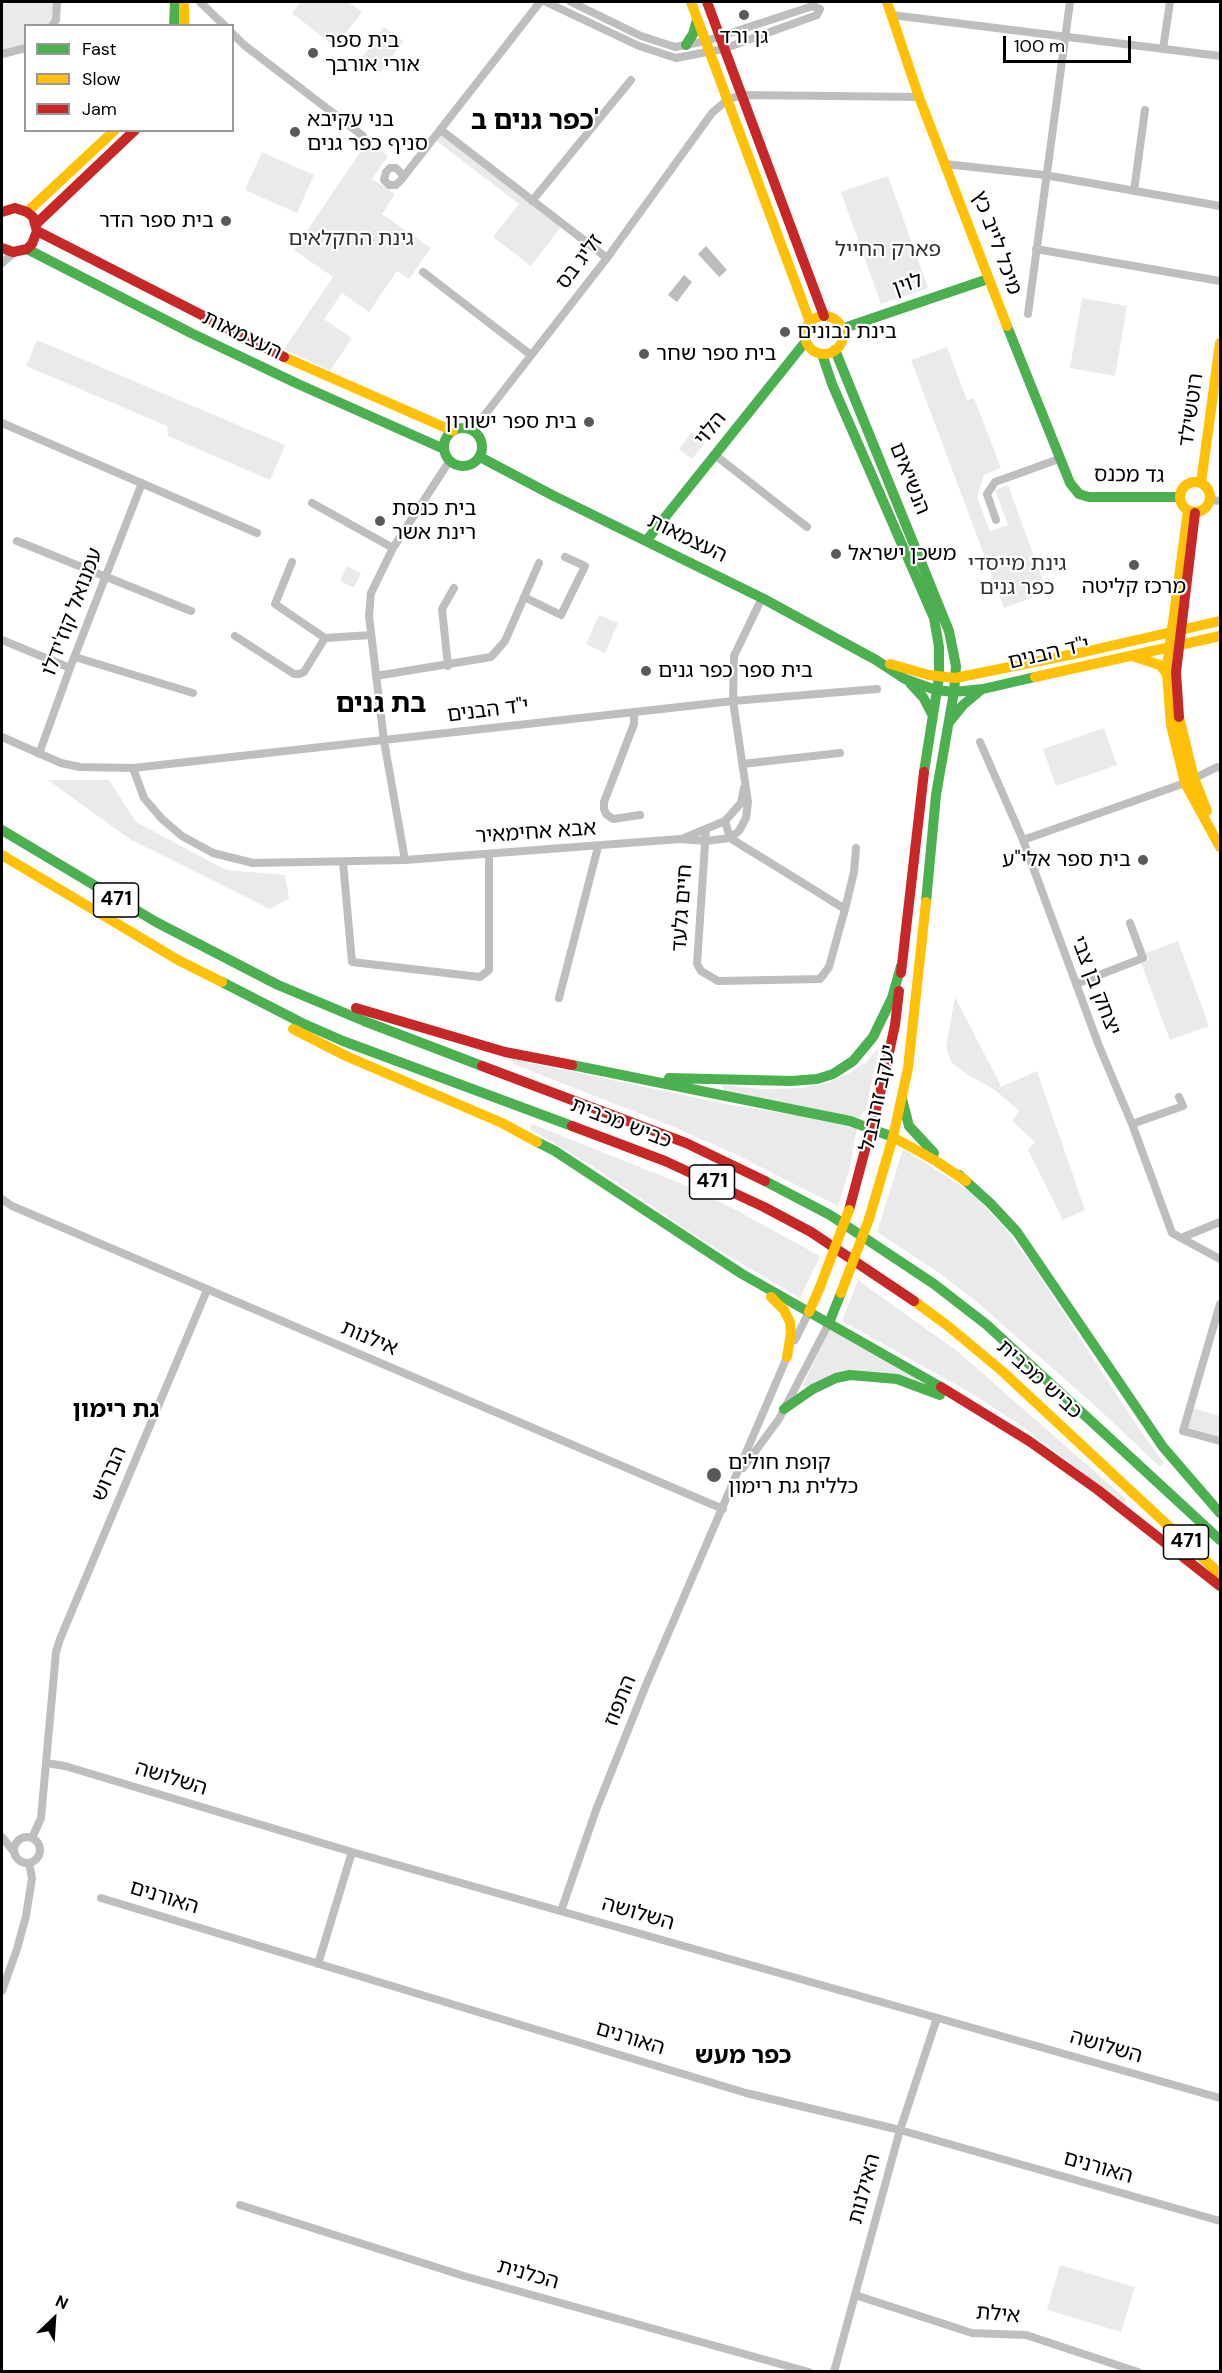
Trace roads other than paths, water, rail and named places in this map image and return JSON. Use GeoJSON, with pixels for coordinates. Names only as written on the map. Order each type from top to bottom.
{"type":"FeatureCollection","features":[{"type":"Feature","properties":{"kind":"main road"},"geometry":{"type":"LineString","coordinates":[[174,24],[175,2]]}},
{"type":"Feature","properties":{"kind":"main road"},"geometry":{"type":"LineString","coordinates":[[184,2],[184,24]]}},
{"type":"Feature","properties":{"kind":"main road"},"geometry":{"type":"LineString","coordinates":[[691,2],[810,322]]}},
{"type":"Feature","properties":{"kind":"main road"},"geometry":{"type":"LineString","coordinates":[[707,2],[824,316]]}},
{"type":"Feature","properties":{"kind":"main road","name":"מיכל לייב כץ"},"geometry":{"type":"LineString","coordinates":[[887,2],[919,97],[988,279],[1059,459],[1070,483],[1079,494]]}},
{"type":"Feature","properties":{"kind":"main road"},"geometry":{"type":"LineString","coordinates":[[686,45],[693,34],[697,20]]}},
{"type":"Feature","properties":{"kind":"main road"},"geometry":{"type":"LineString","coordinates":[[27,212],[113,132]]}},
{"type":"Feature","properties":{"kind":"main road"},"geometry":{"type":"LineString","coordinates":[[2,248],[15,252],[27,249],[32,244],[37,227],[133,132]]}},
{"type":"Feature","properties":{"kind":"main road"},"geometry":{"type":"LineString","coordinates":[[2,212],[15,208],[27,212],[37,227]]}},
{"type":"Feature","properties":{"kind":"main road","name":"העצמאות"},"geometry":{"type":"LineString","coordinates":[[37,227],[266,349],[453,431]]}},
{"type":"Feature","properties":{"kind":"main road","name":"העצמאות"},"geometry":{"type":"LineString","coordinates":[[27,249],[202,338],[444,449]]}},
{"type":"Feature","properties":{"kind":"main road","name":"לוין"},"geometry":{"type":"LineString","coordinates":[[841,329],[988,279]]}},
{"type":"Feature","properties":{"kind":"main road"},"geometry":{"type":"LineString","coordinates":[[824,316],[834,320],[841,329],[842,339],[835,350],[822,354],[815,352],[806,341],[806,329],[810,322],[824,316]]}},
{"type":"Feature","properties":{"kind":"main road","name":"הלוי"},"geometry":{"type":"LineString","coordinates":[[646,541],[806,341]]}},
{"type":"Feature","properties":{"kind":"main road","name":"רוטשילד"},"geometry":{"type":"LineString","coordinates":[[1201,483],[1221,343]]}},
{"type":"Feature","properties":{"kind":"main road","name":"הנשיאים"},"geometry":{"type":"LineString","coordinates":[[835,350],[949,631],[955,653],[954,692]]}},
{"type":"Feature","properties":{"kind":"main road","name":"הנשיאים"},"geometry":{"type":"LineString","coordinates":[[822,354],[842,406],[934,618],[939,647],[939,677],[936,690]]}},
{"type":"Feature","properties":{"kind":"main road"},"geometry":{"type":"LineString","coordinates":[[461,428],[473,430],[483,446],[480,457],[468,465],[461,466],[450,460],[444,449],[447,438],[453,431],[461,428]]}},
{"type":"Feature","properties":{"kind":"main road","name":"העצמאות"},"geometry":{"type":"LineString","coordinates":[[480,457],[762,598],[905,678],[936,690]]}},
{"type":"Feature","properties":{"kind":"main road"},"geometry":{"type":"LineString","coordinates":[[1192,512],[1205,509],[1215,501],[1201,483]]}},
{"type":"Feature","properties":{"kind":"main road","name":"גד מכנס"},"geometry":{"type":"LineString","coordinates":[[1192,512],[1181,505],[1179,497],[1186,484],[1201,483]]}},
{"type":"Feature","properties":{"kind":"main road","name":"גד מכנס"},"geometry":{"type":"LineString","coordinates":[[1079,494],[1089,497],[1179,497]]}},
{"type":"Feature","properties":{"kind":"main road"},"geometry":{"type":"LineString","coordinates":[[1192,512],[1184,617],[1188,622],[1200,626]]}},
{"type":"Feature","properties":{"kind":"main road"},"geometry":{"type":"LineString","coordinates":[[1192,512],[1174,647],[1167,674],[1171,725],[1189,781],[1221,846]]}},
{"type":"Feature","properties":{"kind":"main road"},"geometry":{"type":"LineString","coordinates":[[1176,633],[1184,611]]}},
{"type":"Feature","properties":{"kind":"main road","name":"י''ד הבנים"},"geometry":{"type":"LineString","coordinates":[[955,678],[984,674],[1176,633],[1221,621]]}},
{"type":"Feature","properties":{"kind":"main road","name":"י''ד הבנים"},"geometry":{"type":"LineString","coordinates":[[936,690],[954,692],[984,689],[1221,636]]}},
{"type":"Feature","properties":{"kind":"main road"},"geometry":{"type":"LineString","coordinates":[[1174,647],[1179,719],[1189,781]]}},
{"type":"Feature","properties":{"kind":"main road"},"geometry":{"type":"LineString","coordinates":[[955,653],[970,669],[984,674]]}},
{"type":"Feature","properties":{"kind":"main road"},"geometry":{"type":"LineString","coordinates":[[1132,656],[1160,665],[1167,674]]}},
{"type":"Feature","properties":{"kind":"main road","name":"העצמאות"},"geometry":{"type":"LineString","coordinates":[[876,660],[914,672],[955,678]]}},
{"type":"Feature","properties":{"kind":"main road"},"geometry":{"type":"LineString","coordinates":[[905,678],[923,697],[932,714]]}},
{"type":"Feature","properties":{"kind":"main road"},"geometry":{"type":"LineString","coordinates":[[947,727],[960,708],[984,689]]}},
{"type":"Feature","properties":{"kind":"main road","name":"יעקב זרובבל"},"geometry":{"type":"LineString","coordinates":[[809,1312],[849,1210],[895,1025],[936,690]]}},
{"type":"Feature","properties":{"kind":"main road","name":"יעקב זרובבל"},"geometry":{"type":"LineString","coordinates":[[829,1323],[868,1219],[902,1099],[914,1025],[936,795],[954,692]]}},
{"type":"Feature","properties":{"kind":"main road","name":"כביש מכבית"},"geometry":{"type":"LineString","coordinates":[[2,830],[156,922],[278,985],[363,1021],[677,1140],[747,1171],[830,1215],[920,1274],[987,1325],[1221,1540]]}},
{"type":"Feature","properties":{"kind":"main road","name":"כביש מכבית"},"geometry":{"type":"LineString","coordinates":[[2,855],[108,920],[282,1014],[343,1041],[665,1161],[764,1207],[811,1232],[873,1272],[948,1326],[1002,1371],[1221,1574]]}},
{"type":"Feature","properties":{"kind":"main road"},"geometry":{"type":"LineString","coordinates":[[595,1071],[731,1081],[791,1081],[824,1077],[853,1061],[873,1037],[892,998],[901,966]]}},
{"type":"Feature","properties":{"kind":"main road"},"geometry":{"type":"LineString","coordinates":[[216,980],[315,1041],[502,1123],[555,1151],[756,1282],[999,1422],[1077,1475],[1221,1587]]}},
{"type":"Feature","properties":{"kind":"main road"},"geometry":{"type":"LineString","coordinates":[[278,985],[468,1042],[595,1071],[836,1117],[893,1137],[966,1181]]}},
{"type":"Feature","properties":{"kind":"main road"},"geometry":{"type":"LineString","coordinates":[[902,1099],[907,1120],[913,1132],[990,1203],[1017,1232],[1163,1447],[1221,1513]]}},
{"type":"Feature","properties":{"kind":"main road"},"geometry":{"type":"LineString","coordinates":[[756,1282],[788,1316],[792,1328],[787,1357]]}},
{"type":"Feature","properties":{"kind":"main road"},"geometry":{"type":"LineString","coordinates":[[784,1409],[825,1383],[843,1377],[866,1375],[911,1383],[999,1422]]}},
{"type":"Feature","properties":{"kind":"street"},"geometry":{"type":"LineString","coordinates":[[53,24],[56,20],[57,2]]}},
{"type":"Feature","properties":{"kind":"street"},"geometry":{"type":"LineString","coordinates":[[200,2],[223,24]]}},
{"type":"Feature","properties":{"kind":"street"},"geometry":{"type":"LineString","coordinates":[[404,176],[540,2]]}},
{"type":"Feature","properties":{"kind":"street"},"geometry":{"type":"LineString","coordinates":[[546,2],[639,46],[676,58],[723,49],[817,15],[820,9],[813,6],[706,41],[675,47],[641,36],[571,2]]}},
{"type":"Feature","properties":{"kind":"street"},"geometry":{"type":"LineString","coordinates":[[1028,314],[1070,2]]}},
{"type":"Feature","properties":{"kind":"street"},"geometry":{"type":"LineString","coordinates":[[1163,49],[1170,2]]}},
{"type":"Feature","properties":{"kind":"street"},"geometry":{"type":"LineString","coordinates":[[892,15],[1221,56]]}},
{"type":"Feature","properties":{"kind":"street"},"geometry":{"type":"LineString","coordinates":[[234,35],[363,136]]}},
{"type":"Feature","properties":{"kind":"street"},"geometry":{"type":"LineString","coordinates":[[2,54],[24,48]]}},
{"type":"Feature","properties":{"kind":"street"},"geometry":{"type":"LineString","coordinates":[[532,201],[631,80]]}},
{"type":"Feature","properties":{"kind":"street"},"geometry":{"type":"LineString","coordinates":[[741,95],[919,97]]}},
{"type":"Feature","properties":{"kind":"street","name":"זליג בס"},"geometry":{"type":"LineString","coordinates":[[473,430],[607,258],[712,113],[727,100],[741,95]]}},
{"type":"Feature","properties":{"kind":"street"},"geometry":{"type":"LineString","coordinates":[[712,113],[723,110],[732,112]]}},
{"type":"Feature","properties":{"kind":"street"},"geometry":{"type":"LineString","coordinates":[[1134,191],[1145,111]]}},
{"type":"Feature","properties":{"kind":"street"},"geometry":{"type":"LineString","coordinates":[[441,130],[607,258]]}},
{"type":"Feature","properties":{"kind":"street"},"geometry":{"type":"LineString","coordinates":[[945,164],[1045,175],[1221,206]]}},
{"type":"Feature","properties":{"kind":"street"},"geometry":{"type":"LineString","coordinates":[[1036,249],[1221,280]]}},
{"type":"Feature","properties":{"kind":"street"},"geometry":{"type":"LineString","coordinates":[[2,263],[15,252]]}},
{"type":"Feature","properties":{"kind":"street"},"geometry":{"type":"LineString","coordinates":[[423,272],[531,355]]}},
{"type":"Feature","properties":{"kind":"street"},"geometry":{"type":"LineString","coordinates":[[2,423],[257,533]]}},
{"type":"Feature","properties":{"kind":"street"},"geometry":{"type":"LineString","coordinates":[[715,455],[807,527]]}},
{"type":"Feature","properties":{"kind":"street"},"geometry":{"type":"LineString","coordinates":[[996,520],[987,494],[995,482],[1059,459]]}},
{"type":"Feature","properties":{"kind":"street"},"geometry":{"type":"LineString","coordinates":[[405,860],[384,741],[369,616],[371,593],[393,548],[450,460]]}},
{"type":"Feature","properties":{"kind":"street","name":"עמנואל קוז'ידלו"},"geometry":{"type":"LineString","coordinates":[[39,754],[142,483]]}},
{"type":"Feature","properties":{"kind":"street"},"geometry":{"type":"LineString","coordinates":[[312,503],[393,548]]}},
{"type":"Feature","properties":{"kind":"street"},"geometry":{"type":"LineString","coordinates":[[17,542],[191,611]]}},
{"type":"Feature","properties":{"kind":"street"},"geometry":{"type":"LineString","coordinates":[[524,597],[561,615],[585,566],[565,557]]}},
{"type":"Feature","properties":{"kind":"street"},"geometry":{"type":"LineString","coordinates":[[292,562],[275,604],[326,638],[372,635]]}},
{"type":"Feature","properties":{"kind":"street"},"geometry":{"type":"LineString","coordinates":[[376,676],[448,666],[491,657],[505,641],[539,563]]}},
{"type":"Feature","properties":{"kind":"street"},"geometry":{"type":"LineString","coordinates":[[448,666],[442,609],[454,588]]}},
{"type":"Feature","properties":{"kind":"street"},"geometry":{"type":"LineString","coordinates":[[730,838],[739,831],[746,818],[748,802],[733,701],[734,656],[762,598]]}},
{"type":"Feature","properties":{"kind":"street"},"geometry":{"type":"LineString","coordinates":[[235,636],[299,675],[304,672],[326,638]]}},
{"type":"Feature","properties":{"kind":"street"},"geometry":{"type":"LineString","coordinates":[[2,640],[70,668]]}},
{"type":"Feature","properties":{"kind":"street"},"geometry":{"type":"LineString","coordinates":[[75,657],[194,693]]}},
{"type":"Feature","properties":{"kind":"street","name":"י\"ד הבנים"},"geometry":{"type":"LineString","coordinates":[[2,737],[39,754],[80,767],[133,768],[733,701],[877,689]]}},
{"type":"Feature","properties":{"kind":"street"},"geometry":{"type":"LineString","coordinates":[[634,712],[634,724],[604,802],[604,809],[613,819],[640,815]]}},
{"type":"Feature","properties":{"kind":"street","name":"יצחק בן צבי"},"geometry":{"type":"LineString","coordinates":[[980,742],[1023,840],[1099,1046],[1132,1124],[1172,1233],[1181,1238]]}},
{"type":"Feature","properties":{"kind":"street"},"geometry":{"type":"LineString","coordinates":[[742,764],[840,753]]}},
{"type":"Feature","properties":{"kind":"street","name":"אבא אחימאיר"},"geometry":{"type":"LineString","coordinates":[[133,768],[144,798],[162,819],[182,836],[213,853],[253,863],[405,860],[680,839],[706,841],[730,838]]}},
{"type":"Feature","properties":{"kind":"street"},"geometry":{"type":"LineString","coordinates":[[1023,840],[1221,768]]}},
{"type":"Feature","properties":{"kind":"street"},"geometry":{"type":"LineString","coordinates":[[680,839],[725,821],[741,802],[745,783]]}},
{"type":"Feature","properties":{"kind":"street"},"geometry":{"type":"LineString","coordinates":[[725,821],[730,838],[845,909]]}},
{"type":"Feature","properties":{"kind":"street","name":"חיים גלעד"},"geometry":{"type":"LineString","coordinates":[[706,829],[697,964],[701,971],[718,981],[820,979],[829,967],[845,909],[854,872],[856,848]]}},
{"type":"Feature","properties":{"kind":"street"},"geometry":{"type":"LineString","coordinates":[[559,998],[598,847]]}},
{"type":"Feature","properties":{"kind":"street"},"geometry":{"type":"LineString","coordinates":[[343,862],[352,962],[480,977],[489,970],[489,854]]}},
{"type":"Feature","properties":{"kind":"street"},"geometry":{"type":"LineString","coordinates":[[1076,984],[1143,958],[1130,923]]}},
{"type":"Feature","properties":{"kind":"street"},"geometry":{"type":"LineString","coordinates":[[1132,1124],[1183,1106],[1179,1096]]}},
{"type":"Feature","properties":{"kind":"street","name":"אילנות"},"geometry":{"type":"LineString","coordinates":[[2,1199],[12,1206],[207,1290],[723,1509]]}},
{"type":"Feature","properties":{"kind":"street"},"geometry":{"type":"LineString","coordinates":[[1181,1238],[1221,1222]]}},
{"type":"Feature","properties":{"kind":"street"},"geometry":{"type":"LineString","coordinates":[[1181,1238],[1221,1259]]}},
{"type":"Feature","properties":{"kind":"street","name":"הברוש"},"geometry":{"type":"LineString","coordinates":[[32,1838],[41,1818],[56,1652],[60,1639],[207,1290]]}},
{"type":"Feature","properties":{"kind":"street"},"geometry":{"type":"LineString","coordinates":[[1221,1304],[1183,1431],[1221,1441]]}},
{"type":"Feature","properties":{"kind":"street","name":"יעקב זרובבל"},"geometry":{"type":"LineString","coordinates":[[723,1509],[787,1357],[809,1312]]}},
{"type":"Feature","properties":{"kind":"street","name":"יעקב זרובבל"},"geometry":{"type":"LineString","coordinates":[[735,1479],[768,1435],[784,1409],[829,1323]]}},
{"type":"Feature","properties":{"kind":"street","name":"התפוז"},"geometry":{"type":"LineString","coordinates":[[561,1911],[613,1768],[723,1509]]}},
{"type":"Feature","properties":{"kind":"street","name":"השלושה"},"geometry":{"type":"LineString","coordinates":[[46,1763],[65,1766],[352,1852],[1221,2098]]}},
{"type":"Feature","properties":{"kind":"street"},"geometry":{"type":"LineString","coordinates":[[2,1836],[32,1838],[38,1844],[40,1851],[36,1859],[29,1863],[19,1861],[2,1836]]}},
{"type":"Feature","properties":{"kind":"street"},"geometry":{"type":"LineString","coordinates":[[14,1852],[15,1844],[20,1838]]}},
{"type":"Feature","properties":{"kind":"street"},"geometry":{"type":"LineString","coordinates":[[318,1964],[352,1852]]}},
{"type":"Feature","properties":{"kind":"street"},"geometry":{"type":"LineString","coordinates":[[2,1991],[26,1916],[32,1878],[29,1863]]}},
{"type":"Feature","properties":{"kind":"street","name":"האורנים"},"geometry":{"type":"LineString","coordinates":[[101,1898],[746,2093],[900,2130],[1221,2222]]}},
{"type":"Feature","properties":{"kind":"street","name":"האילנות"},"geometry":{"type":"LineString","coordinates":[[834,2372],[900,2130],[937,2018]]}},
{"type":"Feature","properties":{"kind":"street","name":"הכלנית"},"geometry":{"type":"LineString","coordinates":[[240,2205],[465,2276],[809,2372]]}},
{"type":"Feature","properties":{"kind":"street","name":"אילת"},"geometry":{"type":"LineString","coordinates":[[855,2295],[972,2333],[1026,2335],[1138,2372]]}},
{"type":"Feature","properties":{"kind":"place","name":"גן ורד"},"geometry":{"type":"Point","coordinates":[744,15]}},
{"type":"Feature","properties":{"kind":"place","name":"בית ספר אורי אורבך"},"geometry":{"type":"Point","coordinates":[313,53]}},
{"type":"Feature","properties":{"kind":"place","name":"בני עקיבא סניף כפר גנים"},"geometry":{"type":"Point","coordinates":[295,132]}},
{"type":"Feature","properties":{"kind":"place","name":"בית ספר הדר"},"geometry":{"type":"Point","coordinates":[226,221]}},
{"type":"Feature","properties":{"kind":"place","name":"בינת נבונים"},"geometry":{"type":"Point","coordinates":[785,332]}},
{"type":"Feature","properties":{"kind":"place","name":"בית ספר שחר"},"geometry":{"type":"Point","coordinates":[644,354]}},
{"type":"Feature","properties":{"kind":"place","name":"בית ספר ישורון"},"geometry":{"type":"Point","coordinates":[589,422]}},
{"type":"Feature","properties":{"kind":"place","name":"בית כנסת רינת אשר"},"geometry":{"type":"Point","coordinates":[380,521]}},
{"type":"Feature","properties":{"kind":"place","name":"משכן ישראל"},"geometry":{"type":"Point","coordinates":[836,554]}},
{"type":"Feature","properties":{"kind":"place","name":"מרכז קליטה"},"geometry":{"type":"Point","coordinates":[1134,565]}},
{"type":"Feature","properties":{"kind":"place","name":"בית ספר כפר גנים"},"geometry":{"type":"Point","coordinates":[646,671]}},
{"type":"Feature","properties":{"kind":"place","name":"בית ספר אלי\"ע"},"geometry":{"type":"Point","coordinates":[1143,860]}},
{"type":"Feature","properties":{"kind":"place","name":"קופת חולים כללית גת רימון"},"geometry":{"type":"Point","coordinates":[714,1475]}},
{"type":"Feature","properties":{"kind":"district","name":"כפר גנים ב'"},"geometry":{"type":"Point","coordinates":[535,122]}},
{"type":"Feature","properties":{"kind":"district","name":"בת גנים"},"geometry":{"type":"Point","coordinates":[381,705]}},
{"type":"Feature","properties":{"kind":"district","name":"גת רימון"},"geometry":{"type":"Point","coordinates":[116,1411]}},
{"type":"Feature","properties":{"kind":"district","name":"כפר מעש"},"geometry":{"type":"Point","coordinates":[743,2057]}},
{"type":"Feature","properties":{"kind":"park label","name":"גינת החקלאים"},"geometry":{"type":"Point","coordinates":[351,239]}},
{"type":"Feature","properties":{"kind":"park label","name":"פארק החייל"},"geometry":{"type":"Point","coordinates":[888,250]}},
{"type":"Feature","properties":{"kind":"park label","name":"גינת מייסדי כפר גנים"},"geometry":{"type":"Point","coordinates":[1017,576]}}]}
